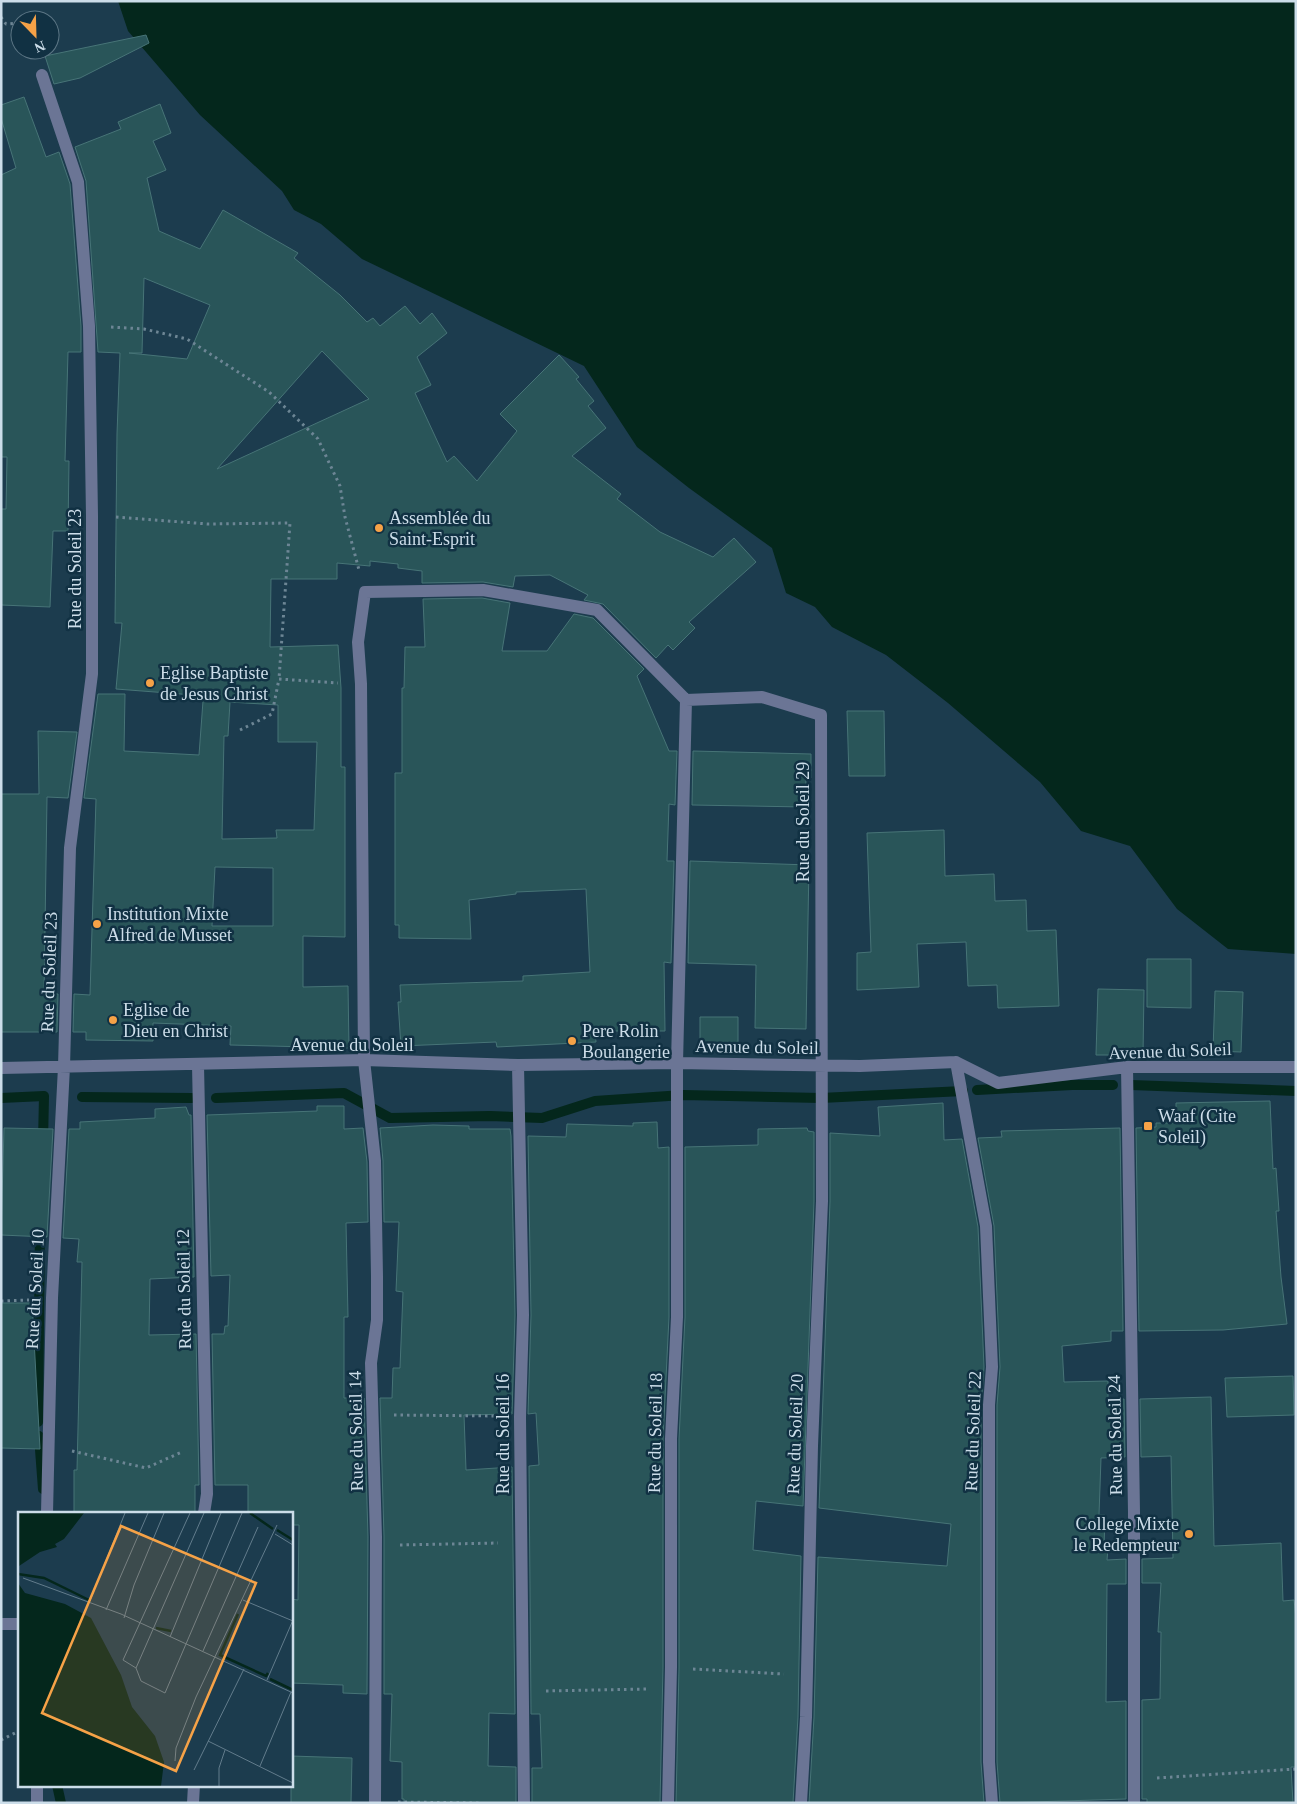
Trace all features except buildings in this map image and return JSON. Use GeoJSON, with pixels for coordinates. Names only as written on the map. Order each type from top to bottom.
{"type":"FeatureCollection","features":[{"type":"Feature","properties":{"kind":"street","name":"Rue du Soleil 23"},"geometry":{"type":"LineString","coordinates":[[42,75],[78,182],[89,326],[92,674],[70,848],[64,1067]]}},
{"type":"Feature","properties":{"kind":"street"},"geometry":{"type":"LineString","coordinates":[[365,592],[483,590],[597,610],[686,700],[677,1064]]}},
{"type":"Feature","properties":{"kind":"street","name":"Rue du Soleil 14"},"geometry":{"type":"LineString","coordinates":[[365,592],[358,642],[361,684],[364,1060],[375,1161],[377,1320],[372,1363],[371,1414],[375,1545],[375,1802]]}},
{"type":"Feature","properties":{"kind":"street","name":"Rue du Soleil 29"},"geometry":{"type":"LineString","coordinates":[[686,700],[762,697],[821,715],[821,1066]]}},
{"type":"Feature","properties":{"kind":"street","name":"Avenue du Soleil"},"geometry":{"type":"LineString","coordinates":[[1,1068],[364,1060],[518,1065],[677,1064],[821,1066],[956,1062],[998,1083],[1127,1067],[1296,1067]]}},
{"type":"Feature","properties":{"kind":"street","name":"Rue du Soleil 22"},"geometry":{"type":"LineString","coordinates":[[956,1062],[986,1235],[992,1367],[989,1405],[988,1518],[989,1762],[992,1803]]}},
{"type":"Feature","properties":{"kind":"street","name":"Rue du Soleil 18"},"geometry":{"type":"LineString","coordinates":[[668,1803],[671,1667],[671,1439],[677,1317],[677,1064]]}},
{"type":"Feature","properties":{"kind":"street","name":"Rue du Soleil 12"},"geometry":{"type":"LineString","coordinates":[[198,1065],[204,1441],[207,1494],[204,1512]]}},
{"type":"Feature","properties":{"kind":"street","name":"Rue du Soleil 16"},"geometry":{"type":"LineString","coordinates":[[518,1065],[523,1315],[520,1416],[524,1803]]}},
{"type":"Feature","properties":{"kind":"street","name":"Rue du Soleil 20"},"geometry":{"type":"LineString","coordinates":[[800,1803],[807,1675],[812,1446],[822,1201],[821,1066]]}},
{"type":"Feature","properties":{"kind":"street","name":"Rue du Soleil 10"},"geometry":{"type":"LineString","coordinates":[[47,1512],[47,1445],[64,1067]]}},
{"type":"Feature","properties":{"kind":"street","name":"Rue du Soleil 24"},"geometry":{"type":"LineString","coordinates":[[1127,1067],[1136,1782],[1134,1803]]}},
{"type":"Feature","properties":{"kind":"street"},"geometry":{"type":"LineString","coordinates":[[1,1624],[18,1624]]}},
{"type":"Feature","properties":{"kind":"street"},"geometry":{"type":"LineString","coordinates":[[37,1786],[37,1803]]}},
{"type":"Feature","properties":{"kind":"street"},"geometry":{"type":"LineString","coordinates":[[194,1786],[194,1803]]}},
{"type":"Feature","properties":{"kind":"path"},"geometry":{"type":"LineString","coordinates":[[1,17],[6,24],[10,23]]}},
{"type":"Feature","properties":{"kind":"path"},"geometry":{"type":"LineString","coordinates":[[89,326],[144,329],[187,339],[268,392],[318,439],[340,486],[345,517],[365,592]]}},
{"type":"Feature","properties":{"kind":"path"},"geometry":{"type":"LineString","coordinates":[[92,516],[208,524],[290,523],[279,680],[272,714],[240,730]]}},
{"type":"Feature","properties":{"kind":"path"},"geometry":{"type":"LineString","coordinates":[[279,680],[361,684]]}},
{"type":"Feature","properties":{"kind":"path"},"geometry":{"type":"LineString","coordinates":[[371,1414],[520,1416]]}},
{"type":"Feature","properties":{"kind":"path"},"geometry":{"type":"LineString","coordinates":[[47,1445],[146,1468],[204,1441]]}},
{"type":"Feature","properties":{"kind":"path"},"geometry":{"type":"LineString","coordinates":[[375,1545],[521,1543]]}},
{"type":"Feature","properties":{"kind":"path"},"geometry":{"type":"LineString","coordinates":[[671,1667],[807,1675]]}},
{"type":"Feature","properties":{"kind":"path"},"geometry":{"type":"LineString","coordinates":[[522,1692],[670,1688]]}},
{"type":"Feature","properties":{"kind":"path"},"geometry":{"type":"LineString","coordinates":[[1,1740],[18,1732]]}},
{"type":"Feature","properties":{"kind":"path"},"geometry":{"type":"LineString","coordinates":[[1136,1782],[1164,1777],[1296,1769]]}},
{"type":"Feature","properties":{"kind":"path"},"geometry":{"type":"LineString","coordinates":[[375,1802],[482,1803]]}},
{"type":"Feature","properties":{"kind":"shaded area"},"geometry":{"type":"Polygon","coordinates":[[[118,1],[1296,1],[1296,954],[1228,949],[1177,909],[1130,846],[1081,831],[1040,782],[948,703],[886,655],[832,627],[815,607],[786,593],[772,548],[689,488],[637,447],[584,366],[362,259],[321,224],[294,210],[282,191],[200,115],[128,31],[118,1]]]}},
{"type":"Feature","properties":{"kind":"waterway"},"geometry":{"type":"LineString","coordinates":[[977,1090],[1072,1085],[1113,1085]]}},
{"type":"Feature","properties":{"kind":"waterway"},"geometry":{"type":"LineString","coordinates":[[1131,1085],[1296,1091]]}},
{"type":"Feature","properties":{"kind":"waterway"},"geometry":{"type":"LineString","coordinates":[[216,1098],[344,1093],[390,1118],[490,1116],[542,1118],[595,1101],[683,1095],[821,1098],[963,1091]]}},
{"type":"Feature","properties":{"kind":"waterway"},"geometry":{"type":"LineString","coordinates":[[1,1098],[44,1096],[43,1142]]}},
{"type":"Feature","properties":{"kind":"waterway"},"geometry":{"type":"LineString","coordinates":[[82,1097],[192,1098]]}},
{"type":"Feature","properties":{"kind":"waterway"},"geometry":{"type":"LineString","coordinates":[[38,1422],[40,1224]]}},
{"type":"Feature","properties":{"kind":"waterway"},"geometry":{"type":"LineString","coordinates":[[39,1436],[43,1489]]}},
{"type":"Feature","properties":{"kind":"waterway"},"geometry":{"type":"LineString","coordinates":[[57,1786],[61,1803]]}},
{"type":"Feature","properties":{"kind":"place","name":"Assemblée du Saint-Esprit"},"geometry":{"type":"Point","coordinates":[379,528]}},
{"type":"Feature","properties":{"kind":"place","name":"Eglise Baptiste de Jesus Christ"},"geometry":{"type":"Point","coordinates":[150,683]}},
{"type":"Feature","properties":{"kind":"place","name":"Institution Mixte Alfred de Musset"},"geometry":{"type":"Point","coordinates":[97,924]}},
{"type":"Feature","properties":{"kind":"place","name":"Eglise de Dieu en Christ"},"geometry":{"type":"Point","coordinates":[113,1020]}},
{"type":"Feature","properties":{"kind":"place","name":"Pere Rolin Boulangerie"},"geometry":{"type":"Point","coordinates":[572,1041]}},
{"type":"Feature","properties":{"kind":"place","name":"Waaf (Cite Soleil)"},"geometry":{"type":"Point","coordinates":[1148,1126]}},
{"type":"Feature","properties":{"kind":"place","name":"College Mixte le Redempteur"},"geometry":{"type":"Point","coordinates":[1189,1534]}}]}
